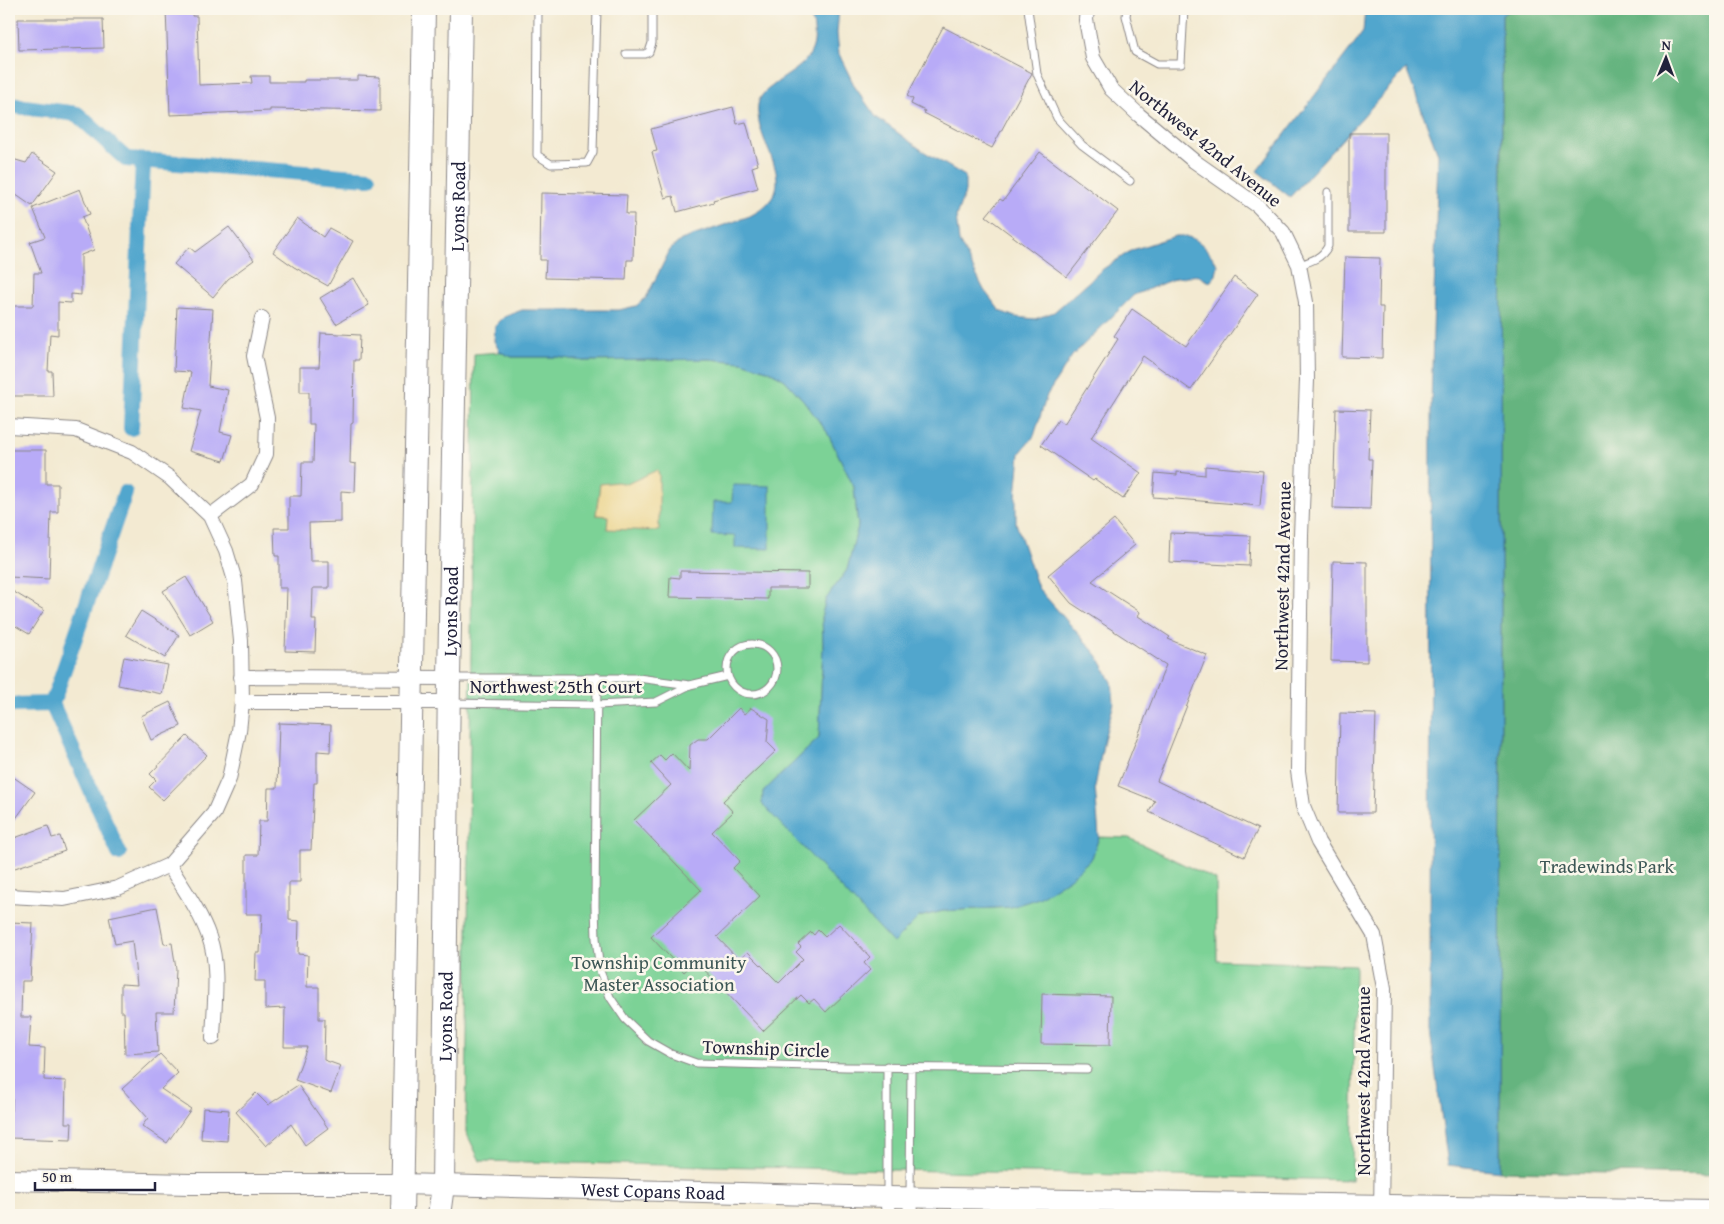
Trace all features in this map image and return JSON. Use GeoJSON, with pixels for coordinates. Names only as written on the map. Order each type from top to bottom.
{"type":"FeatureCollection","features":[{"type":"Feature","properties":{"kind":"main road","name":"Lyons Road"},"geometry":{"type":"LineString","coordinates":[[402,1215],[424,9]]}},
{"type":"Feature","properties":{"kind":"main road","name":"Lyons Road"},"geometry":{"type":"LineString","coordinates":[[439,1215],[443,1186],[448,702],[461,9]]}},
{"type":"Feature","properties":{"kind":"main road","name":"West Copans Road"},"geometry":{"type":"LineString","coordinates":[[9,1180],[190,1184],[402,1184],[888,1206],[1381,1210],[1715,1210]]}},
{"type":"Feature","properties":{"kind":"street","name":"Northwest 42nd Avenue"},"geometry":{"type":"LineString","coordinates":[[1086,9],[1086,20],[1093,58],[1111,89],[1138,115],[1194,161],[1258,206],[1283,232],[1300,265],[1306,302],[1308,380],[1301,544],[1298,771],[1303,806],[1318,842],[1374,935],[1384,988],[1381,1210]]}},
{"type":"Feature","properties":{"kind":"street"},"geometry":{"type":"LineString","coordinates":[[210,516],[252,484],[266,454],[267,418],[254,356],[262,318]]}},
{"type":"Feature","properties":{"kind":"street"},"geometry":{"type":"LineString","coordinates":[[9,426],[76,430],[132,452],[170,478],[210,516],[226,551],[235,581],[241,641],[242,702],[239,731],[229,780],[214,813],[169,865],[118,888],[91,894],[64,899],[9,896]]}},
{"type":"Feature","properties":{"kind":"street"},"geometry":{"type":"LineString","coordinates":[[241,677],[449,678]]}},
{"type":"Feature","properties":{"kind":"street"},"geometry":{"type":"LineString","coordinates":[[242,702],[448,702]]}},
{"type":"Feature","properties":{"kind":"street"},"geometry":{"type":"LineString","coordinates":[[169,865],[190,899],[209,937],[215,967],[213,1038]]}},
{"type":"Feature","properties":{"kind":"lane"},"geometry":{"type":"LineString","coordinates":[[538,9],[537,155],[550,164],[587,163],[594,152],[597,9]]}},
{"type":"Feature","properties":{"kind":"lane"},"geometry":{"type":"LineString","coordinates":[[626,54],[644,54],[649,52],[652,43],[652,9]]}},
{"type":"Feature","properties":{"kind":"lane"},"geometry":{"type":"LineString","coordinates":[[1028,9],[1037,74],[1057,118],[1082,144],[1130,181]]}},
{"type":"Feature","properties":{"kind":"lane"},"geometry":{"type":"LineString","coordinates":[[1127,9],[1126,16],[1135,52],[1157,64],[1181,64],[1184,9]]}},
{"type":"Feature","properties":{"kind":"lane"},"geometry":{"type":"LineString","coordinates":[[1300,265],[1314,260],[1324,253],[1328,246],[1328,192]]}},
{"type":"Feature","properties":{"kind":"lane"},"geometry":{"type":"LineString","coordinates":[[746,645],[765,648],[772,654],[776,663],[777,673],[774,682],[768,689],[759,694],[749,694],[740,691],[732,685],[728,676],[727,666],[730,657],[746,645]]}},
{"type":"Feature","properties":{"kind":"lane","name":"Northwest 25th Court"},"geometry":{"type":"LineString","coordinates":[[448,702],[597,705],[656,702],[690,685],[728,676]]}},
{"type":"Feature","properties":{"kind":"lane","name":"Township Circle"},"geometry":{"type":"LineString","coordinates":[[597,677],[596,938],[600,971],[610,997],[625,1019],[648,1041],[671,1054],[696,1063],[1087,1069]]}},
{"type":"Feature","properties":{"kind":"lane","name":"Northwest 25th Court"},"geometry":{"type":"LineString","coordinates":[[449,678],[638,678],[690,685]]}},
{"type":"Feature","properties":{"kind":"lane"},"geometry":{"type":"LineString","coordinates":[[887,1066],[888,1206]]}},
{"type":"Feature","properties":{"kind":"lane"},"geometry":{"type":"LineString","coordinates":[[911,1206],[912,1067]]}},
{"type":"Feature","properties":{"kind":"green space","name":"Tradewinds Park"},"geometry":{"type":"Polygon","coordinates":[[[1513,9],[1715,9],[1715,1175],[1500,1171],[1502,14],[1513,9]]]}},
{"type":"Feature","properties":{"kind":"green space","name":"Township Community Master Association"},"geometry":{"type":"Polygon","coordinates":[[[500,352],[512,357],[557,357],[584,361],[709,359],[742,362],[770,371],[785,380],[804,401],[827,432],[854,487],[858,526],[847,570],[826,599],[822,614],[823,646],[819,738],[763,792],[893,943],[919,917],[943,911],[1011,907],[1091,858],[1099,837],[1129,838],[1216,880],[1217,960],[1355,965],[1352,1180],[480,1161],[466,1132],[474,354],[500,352]]]}},
{"type":"Feature","properties":{"kind":"sand"},"geometry":{"type":"Polygon","coordinates":[[[657,470],[659,475],[659,531],[607,529],[608,516],[596,515],[600,484],[617,482],[627,484],[657,470]]]}},
{"type":"Feature","properties":{"kind":"water"},"geometry":{"type":"Polygon","coordinates":[[[807,9],[839,9],[837,33],[839,54],[855,87],[876,117],[923,151],[965,176],[965,192],[956,217],[959,241],[984,290],[1000,311],[1015,317],[1035,319],[1054,312],[1103,269],[1132,250],[1175,236],[1183,236],[1201,243],[1218,265],[1216,275],[1210,282],[1196,275],[1176,278],[1134,295],[1072,356],[1047,395],[1034,436],[1020,453],[1016,523],[1038,588],[1097,655],[1112,682],[1114,703],[1104,739],[1095,787],[1099,837],[1092,858],[1070,878],[1039,898],[1011,907],[943,911],[919,917],[893,943],[762,804],[763,792],[819,738],[823,646],[822,614],[826,599],[847,570],[858,526],[854,487],[827,432],[804,401],[785,380],[770,371],[742,362],[709,359],[584,361],[557,357],[512,357],[500,352],[494,341],[495,326],[504,317],[522,310],[619,310],[636,306],[646,298],[670,250],[681,240],[750,216],[767,204],[775,192],[777,179],[774,165],[763,137],[758,105],[765,92],[808,58],[814,41],[814,27],[807,9]]]}},
{"type":"Feature","properties":{"kind":"water"},"geometry":{"type":"Polygon","coordinates":[[[1365,9],[1513,9],[1502,15],[1500,1171],[1448,1165],[1430,1031],[1431,405],[1438,154],[1406,69],[1290,197],[1257,171],[1363,32],[1365,9]]]}},
{"type":"Feature","properties":{"kind":"water"},"geometry":{"type":"Polygon","coordinates":[[[733,485],[770,486],[770,549],[735,548],[735,536],[712,535],[713,502],[732,502],[733,485]]]}},
{"type":"Feature","properties":{"kind":"building"},"geometry":{"type":"Polygon","coordinates":[[[166,9],[192,9],[192,16],[197,16],[199,85],[252,83],[251,76],[269,76],[269,82],[358,80],[358,76],[380,77],[380,111],[270,109],[270,111],[170,115],[166,9]]]}},
{"type":"Feature","properties":{"kind":"building"},"geometry":{"type":"Polygon","coordinates":[[[18,19],[103,19],[104,48],[19,50],[18,19]]]}},
{"type":"Feature","properties":{"kind":"building"},"geometry":{"type":"Polygon","coordinates":[[[943,27],[1032,73],[992,148],[924,113],[925,111],[911,104],[913,99],[907,96],[943,27]]]}},
{"type":"Feature","properties":{"kind":"building"},"geometry":{"type":"Polygon","coordinates":[[[733,107],[737,124],[746,122],[758,165],[752,167],[758,188],[677,212],[673,196],[665,198],[652,152],[657,151],[651,129],[733,107]]]}},
{"type":"Feature","properties":{"kind":"building"},"geometry":{"type":"Polygon","coordinates":[[[1349,133],[1386,133],[1386,232],[1349,232],[1349,133]]]}},
{"type":"Feature","properties":{"kind":"building"},"geometry":{"type":"Polygon","coordinates":[[[1040,152],[1118,211],[1067,277],[986,216],[1000,199],[1003,201],[1040,152]]]}},
{"type":"Feature","properties":{"kind":"building"},"geometry":{"type":"Polygon","coordinates":[[[32,154],[57,171],[32,206],[9,190],[9,158],[26,163],[32,154]]]}},
{"type":"Feature","properties":{"kind":"building"},"geometry":{"type":"Polygon","coordinates":[[[80,189],[90,214],[82,217],[94,250],[81,255],[81,295],[71,294],[71,303],[58,302],[58,335],[50,334],[48,371],[52,371],[53,396],[9,396],[9,306],[33,306],[34,273],[41,273],[30,242],[45,237],[33,208],[80,189]]]}},
{"type":"Feature","properties":{"kind":"building"},"geometry":{"type":"Polygon","coordinates":[[[541,193],[627,195],[626,214],[634,214],[633,260],[627,260],[626,280],[545,278],[546,260],[540,260],[541,193]]]}},
{"type":"Feature","properties":{"kind":"building"},"geometry":{"type":"Polygon","coordinates":[[[297,218],[323,237],[329,228],[353,241],[328,286],[294,267],[273,252],[297,218]]]}},
{"type":"Feature","properties":{"kind":"building"},"geometry":{"type":"Polygon","coordinates":[[[229,227],[254,260],[228,279],[213,297],[174,264],[189,247],[195,252],[229,227]]]}},
{"type":"Feature","properties":{"kind":"building"},"geometry":{"type":"Polygon","coordinates":[[[1345,257],[1380,258],[1379,307],[1383,307],[1382,358],[1342,357],[1345,257]]]}},
{"type":"Feature","properties":{"kind":"building"},"geometry":{"type":"Polygon","coordinates":[[[1234,277],[1258,294],[1191,390],[1143,356],[1091,438],[1141,473],[1123,499],[1041,445],[1058,420],[1064,424],[1118,339],[1114,336],[1132,309],[1186,346],[1234,277]]]}},
{"type":"Feature","properties":{"kind":"building"},"geometry":{"type":"Polygon","coordinates":[[[353,278],[369,305],[336,324],[320,298],[353,278]]]}},
{"type":"Feature","properties":{"kind":"building"},"geometry":{"type":"Polygon","coordinates":[[[177,307],[213,309],[208,386],[228,390],[220,432],[232,435],[224,461],[189,451],[201,411],[184,408],[191,372],[174,371],[177,307]]]}},
{"type":"Feature","properties":{"kind":"building"},"geometry":{"type":"Polygon","coordinates":[[[321,333],[360,335],[359,360],[354,360],[353,423],[351,424],[350,463],[356,464],[355,492],[341,491],[341,522],[309,523],[310,561],[329,561],[329,588],[313,588],[312,620],[316,620],[315,652],[285,651],[287,588],[279,588],[279,556],[275,556],[274,528],[289,528],[289,496],[301,496],[302,462],[313,462],[314,424],[309,424],[309,392],[300,392],[300,367],[319,367],[321,333]]]}},
{"type":"Feature","properties":{"kind":"building"},"geometry":{"type":"Polygon","coordinates":[[[1336,409],[1370,410],[1368,459],[1372,459],[1370,509],[1333,508],[1336,409]]]}},
{"type":"Feature","properties":{"kind":"building"},"geometry":{"type":"Polygon","coordinates":[[[9,450],[46,450],[46,484],[58,484],[58,512],[51,512],[49,579],[9,577],[9,450]]]}},
{"type":"Feature","properties":{"kind":"building"},"geometry":{"type":"Polygon","coordinates":[[[1205,466],[1263,471],[1260,506],[1153,497],[1155,473],[1177,475],[1177,472],[1205,475],[1205,466]]]}},
{"type":"Feature","properties":{"kind":"building"},"geometry":{"type":"Polygon","coordinates":[[[1114,520],[1135,545],[1092,581],[1140,612],[1138,616],[1170,637],[1168,639],[1207,655],[1157,781],[1258,829],[1244,857],[1149,812],[1155,801],[1118,786],[1166,665],[1071,603],[1048,575],[1114,520]]]}},
{"type":"Feature","properties":{"kind":"building"},"geometry":{"type":"Polygon","coordinates":[[[1170,533],[1250,536],[1249,566],[1169,562],[1170,533]]]}},
{"type":"Feature","properties":{"kind":"building"},"geometry":{"type":"Polygon","coordinates":[[[1333,561],[1367,562],[1367,662],[1331,661],[1333,561]]]}},
{"type":"Feature","properties":{"kind":"building"},"geometry":{"type":"Polygon","coordinates":[[[680,571],[808,573],[808,588],[768,588],[768,599],[669,597],[670,577],[680,578],[680,571]]]}},
{"type":"Feature","properties":{"kind":"building"},"geometry":{"type":"Polygon","coordinates":[[[186,577],[213,621],[190,635],[163,591],[186,577]]]}},
{"type":"Feature","properties":{"kind":"building"},"geometry":{"type":"Polygon","coordinates":[[[9,589],[44,610],[29,634],[9,622],[9,589]]]}},
{"type":"Feature","properties":{"kind":"building"},"geometry":{"type":"Polygon","coordinates":[[[141,611],[179,635],[165,658],[126,635],[141,611]]]}},
{"type":"Feature","properties":{"kind":"building"},"geometry":{"type":"Polygon","coordinates":[[[124,657],[168,665],[162,694],[118,685],[124,657]]]}},
{"type":"Feature","properties":{"kind":"building"},"geometry":{"type":"Polygon","coordinates":[[[170,702],[181,726],[151,740],[141,716],[170,702]]]}},
{"type":"Feature","properties":{"kind":"building"},"geometry":{"type":"Polygon","coordinates":[[[739,708],[744,714],[751,708],[769,719],[767,742],[776,751],[723,801],[733,812],[712,832],[740,861],[733,868],[760,896],[717,937],[739,960],[748,952],[779,983],[803,959],[796,952],[801,947],[798,944],[811,932],[814,935],[818,930],[825,937],[839,924],[870,957],[864,963],[870,970],[826,1012],[814,999],[809,1003],[801,995],[763,1031],[696,961],[684,972],[651,937],[701,890],[634,820],[671,785],[651,763],[660,755],[665,760],[672,753],[689,771],[690,745],[698,739],[708,739],[739,708]]]}},
{"type":"Feature","properties":{"kind":"building"},"geometry":{"type":"Polygon","coordinates":[[[1340,713],[1376,714],[1373,813],[1338,813],[1340,713]]]}},
{"type":"Feature","properties":{"kind":"building"},"geometry":{"type":"Polygon","coordinates":[[[279,723],[331,725],[330,752],[317,751],[317,783],[314,783],[311,850],[300,850],[300,882],[289,882],[289,920],[299,921],[298,954],[308,955],[307,987],[319,987],[319,1019],[325,1019],[324,1060],[341,1066],[331,1093],[295,1080],[307,1047],[284,1047],[285,1008],[265,1009],[265,981],[255,981],[256,953],[260,953],[262,914],[246,914],[246,855],[258,855],[259,821],[267,821],[268,788],[277,788],[279,723]]]}},
{"type":"Feature","properties":{"kind":"building"},"geometry":{"type":"Polygon","coordinates":[[[187,736],[207,755],[163,800],[149,787],[156,780],[150,774],[187,736]]]}},
{"type":"Feature","properties":{"kind":"building"},"geometry":{"type":"Polygon","coordinates":[[[9,774],[35,792],[9,828],[9,774]]]}},
{"type":"Feature","properties":{"kind":"building"},"geometry":{"type":"Polygon","coordinates":[[[48,826],[52,838],[60,836],[65,851],[9,870],[9,840],[48,826]]]}},
{"type":"Feature","properties":{"kind":"building"},"geometry":{"type":"Polygon","coordinates":[[[157,907],[164,944],[172,943],[176,969],[174,1012],[156,1012],[158,1052],[125,1054],[124,1012],[121,1012],[121,984],[137,985],[132,941],[115,944],[109,917],[157,907]]]}},
{"type":"Feature","properties":{"kind":"building"},"geometry":{"type":"Polygon","coordinates":[[[9,922],[33,923],[30,981],[22,981],[21,1017],[31,1017],[29,1047],[45,1048],[44,1080],[66,1081],[65,1123],[72,1123],[71,1140],[9,1138],[13,1075],[9,1075],[9,922]]]}},
{"type":"Feature","properties":{"kind":"building"},"geometry":{"type":"Polygon","coordinates":[[[1042,994],[1111,996],[1110,1045],[1041,1044],[1042,994]]]}},
{"type":"Feature","properties":{"kind":"building"},"geometry":{"type":"Polygon","coordinates":[[[160,1054],[178,1073],[161,1089],[191,1109],[167,1143],[142,1126],[148,1118],[122,1089],[160,1054]]]}},
{"type":"Feature","properties":{"kind":"building"},"geometry":{"type":"Polygon","coordinates":[[[298,1085],[328,1128],[305,1145],[291,1124],[266,1146],[236,1112],[256,1093],[268,1105],[298,1085]]]}},
{"type":"Feature","properties":{"kind":"building"},"geometry":{"type":"Polygon","coordinates":[[[203,1108],[229,1110],[227,1141],[201,1139],[203,1108]]]}},
{"type":"Feature","properties":{"kind":"waterway"},"geometry":{"type":"LineString","coordinates":[[9,105],[77,114],[126,159],[369,178]]}},
{"type":"Feature","properties":{"kind":"waterway"},"geometry":{"type":"LineString","coordinates":[[131,428],[143,161]]}},
{"type":"Feature","properties":{"kind":"waterway"},"geometry":{"type":"LineString","coordinates":[[52,704],[125,493]]}},
{"type":"Feature","properties":{"kind":"waterway"},"geometry":{"type":"LineString","coordinates":[[9,705],[52,704],[119,853]]}}]}
